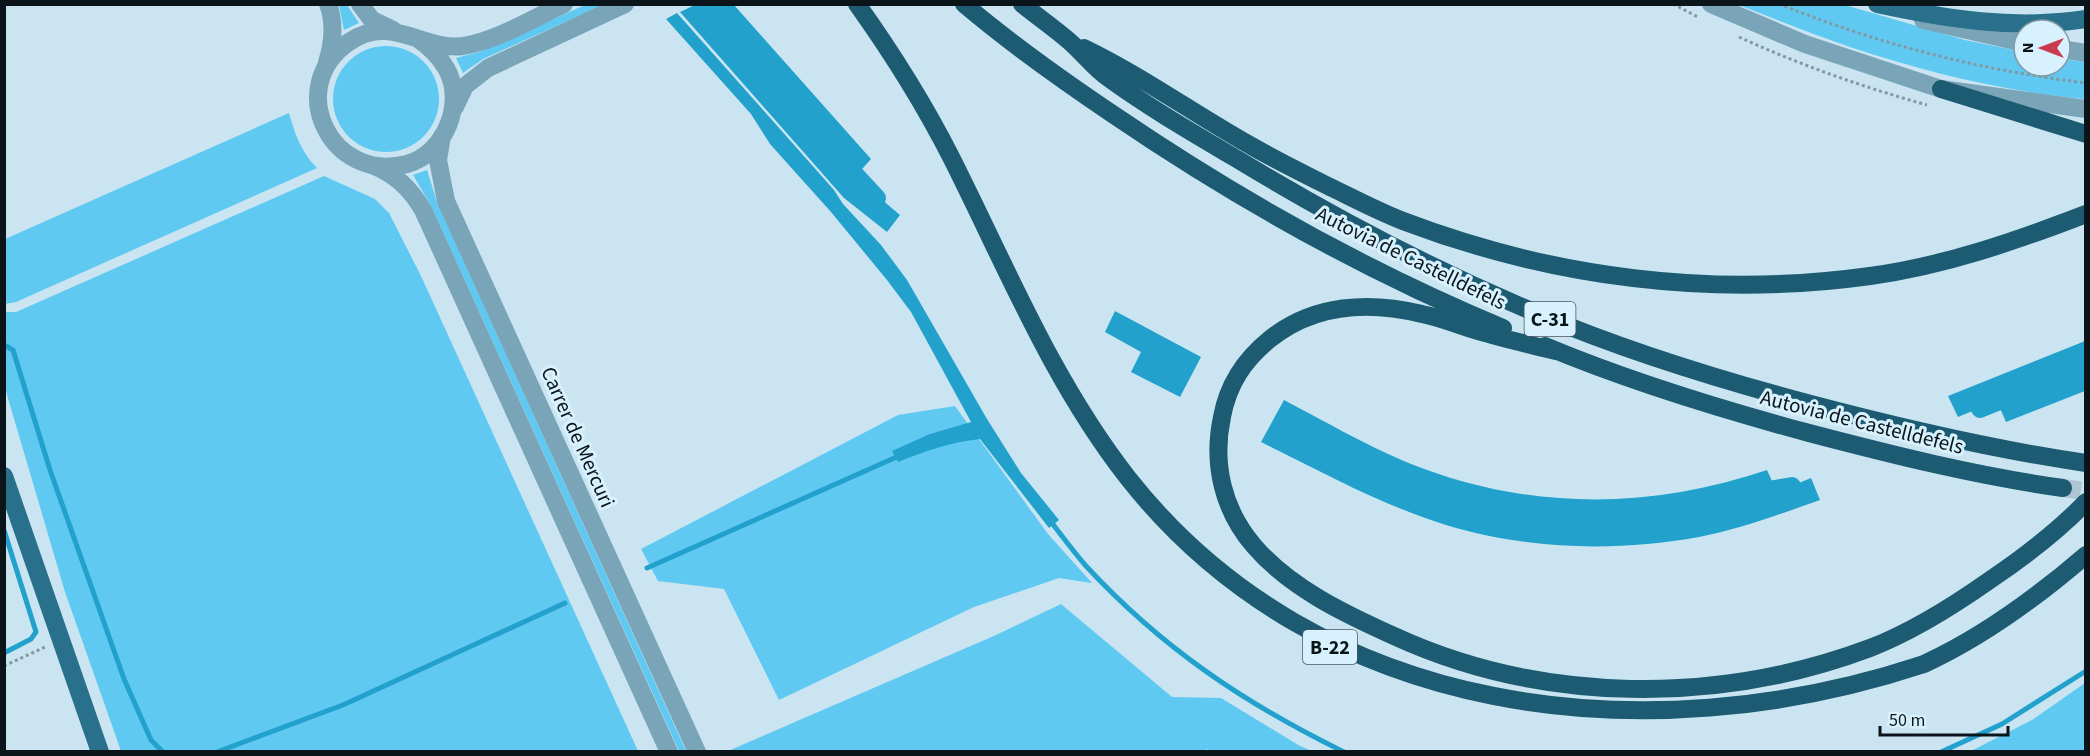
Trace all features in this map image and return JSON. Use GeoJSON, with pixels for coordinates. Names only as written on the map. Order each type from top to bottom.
{"type":"FeatureCollection","features":[{"type":"Feature","properties":{"kind":"highway","name":"B-22"},"geometry":{"type":"LineString","coordinates":[[857,4],[898,65],[951,157],[1034,328],[1067,386],[1128,478],[1164,520],[1245,593],[1293,627],[1353,659],[1406,683],[1512,714],[1545,720]]}},
{"type":"Feature","properties":{"kind":"highway","name":"Autovia de Castelldefels"},"geometry":{"type":"LineString","coordinates":[[964,4],[1063,80],[1226,188],[1306,233],[1453,307],[1556,351],[1647,385],[1750,417],[1886,454],[1974,473],[2063,488]]}},
{"type":"Feature","properties":{"kind":"highway","name":"Autovia de Castelldefels"},"geometry":{"type":"LineString","coordinates":[[1022,4],[1070,42],[1105,75],[1160,112],[1320,209],[1400,250],[1542,316],[1645,355],[1793,399],[1906,429],[1982,446],[2085,463]]}},
{"type":"Feature","properties":{"kind":"highway"},"geometry":{"type":"LineString","coordinates":[[1070,42],[1114,63],[1255,149],[1402,221],[1510,256],[1574,270],[1643,281],[1730,286],[1804,283],[1872,276],[1947,260],[2012,242],[2085,214]]}},
{"type":"Feature","properties":{"kind":"highway"},"geometry":{"type":"LineString","coordinates":[[1941,89],[2085,134]]}},
{"type":"Feature","properties":{"kind":"highway"},"geometry":{"type":"LineString","coordinates":[[1556,351],[1484,333],[1423,314],[1378,307],[1352,306],[1321,312],[1298,321],[1252,354],[1232,382],[1224,407],[1217,450],[1220,476],[1226,498],[1237,522],[1255,547],[1275,567],[1312,594],[1357,620],[1410,644],[1458,662],[1523,678],[1591,686],[1656,689],[1712,686],[1766,678],[1820,665],[1873,647],[1922,623],[1971,594],[2038,547],[2084,503]]}},
{"type":"Feature","properties":{"kind":"highway"},"geometry":{"type":"LineString","coordinates":[[1669,726],[1769,714],[1826,700],[1886,681],[1928,662],[2011,615],[2055,582],[2085,555]]}},
{"type":"Feature","properties":{"kind":"highway"},"geometry":{"type":"LineString","coordinates":[[1566,722],[1629,726]]}},
{"type":"Feature","properties":{"kind":"main road"},"geometry":{"type":"LineString","coordinates":[[1876,4],[1921,14],[2002,23],[2047,24],[2085,19]]}},
{"type":"Feature","properties":{"kind":"main road"},"geometry":{"type":"LineString","coordinates":[[4,476],[100,752]]}},
{"type":"Feature","properties":{"kind":"street"},"geometry":{"type":"LineString","coordinates":[[328,4],[332,18],[332,39],[319,91],[320,114],[324,128],[336,146],[348,156],[361,162],[387,167],[410,163],[429,151],[450,122],[458,98],[465,86],[488,68],[625,4]]}},
{"type":"Feature","properties":{"kind":"street"},"geometry":{"type":"LineString","coordinates":[[360,4],[372,20],[384,27],[446,46],[471,44],[493,37],[564,4]]}},
{"type":"Feature","properties":{"kind":"street"},"geometry":{"type":"LineString","coordinates":[[1711,4],[1805,44],[1941,89],[2085,109]]}},
{"type":"Feature","properties":{"kind":"street"},"geometry":{"type":"LineString","coordinates":[[1872,4],[1965,31],[2012,41]]}},
{"type":"Feature","properties":{"kind":"street"},"geometry":{"type":"LineString","coordinates":[[325,67],[331,57],[350,41],[362,35],[386,31],[400,32]]}},
{"type":"Feature","properties":{"kind":"street"},"geometry":{"type":"LineString","coordinates":[[418,39],[430,48],[448,70],[454,96],[453,112]]}},
{"type":"Feature","properties":{"kind":"street","name":"Carrer de Mercuri"},"geometry":{"type":"LineString","coordinates":[[442,136],[438,160],[446,201],[697,752]]}},
{"type":"Feature","properties":{"kind":"street"},"geometry":{"type":"LineString","coordinates":[[372,165],[397,177],[423,210],[669,752]]}},
{"type":"Feature","properties":{"kind":"path"},"geometry":{"type":"LineString","coordinates":[[1779,4],[1832,26],[1923,54],[2034,77],[2085,84]]}},
{"type":"Feature","properties":{"kind":"path"},"geometry":{"type":"LineString","coordinates":[[4,666],[60,640]]}},
{"type":"Feature","properties":{"kind":"shaded area"},"geometry":{"type":"Polygon","coordinates":[[[697,4],[734,5],[871,159],[855,177],[900,215],[887,232],[844,198],[680,12],[697,4]]]}},
{"type":"Feature","properties":{"kind":"shaded area"},"geometry":{"type":"Polygon","coordinates":[[[339,5],[347,5],[359,23],[344,30],[339,5]]]}},
{"type":"Feature","properties":{"kind":"shaded area"},"geometry":{"type":"Polygon","coordinates":[[[585,5],[603,5],[483,59],[463,73],[456,58],[479,52],[585,5]]]}},
{"type":"Feature","properties":{"kind":"shaded area"},"geometry":{"type":"Polygon","coordinates":[[[1739,5],[1845,5],[1965,40],[2012,50],[2012,78],[2072,78],[2072,60],[2085,62],[2085,99],[1966,80],[1907,65],[1836,42],[1739,5]]]}},
{"type":"Feature","properties":{"kind":"shaded area"},"geometry":{"type":"Polygon","coordinates":[[[677,13],[834,190],[843,204],[881,245],[907,280],[987,419],[1021,473],[1059,520],[1049,528],[980,439],[959,442],[898,462],[892,451],[930,434],[971,422],[911,312],[831,212],[770,144],[751,114],[666,19],[677,13]]]}},
{"type":"Feature","properties":{"kind":"shaded area"},"geometry":{"type":"Polygon","coordinates":[[[386,46],[406,50],[423,62],[435,79],[439,99],[435,119],[423,136],[406,148],[386,152],[366,148],[349,136],[337,119],[333,99],[337,79],[349,62],[366,50],[386,46]]]}},
{"type":"Feature","properties":{"kind":"shaded area"},"geometry":{"type":"Polygon","coordinates":[[[289,113],[299,142],[317,168],[16,302],[5,304],[5,239],[289,113]]]}},
{"type":"Feature","properties":{"kind":"shaded area"},"geometry":{"type":"Polygon","coordinates":[[[427,170],[437,202],[686,751],[679,751],[430,204],[413,175],[427,170]]]}},
{"type":"Feature","properties":{"kind":"shaded area"},"geometry":{"type":"Polygon","coordinates":[[[324,176],[375,199],[389,213],[421,276],[638,751],[121,751],[65,592],[5,388],[5,312],[16,312],[324,176]]]}},
{"type":"Feature","properties":{"kind":"shaded area"},"geometry":{"type":"Polygon","coordinates":[[[1115,311],[1201,357],[1180,397],[1131,372],[1141,352],[1105,332],[1115,311]]]}},
{"type":"Feature","properties":{"kind":"shaded area"},"geometry":{"type":"Polygon","coordinates":[[[2085,341],[2085,391],[2006,422],[1997,401],[1958,417],[1948,396],[2085,341]]]}},
{"type":"Feature","properties":{"kind":"shaded area"},"geometry":{"type":"Polygon","coordinates":[[[1284,400],[1406,462],[1450,478],[1495,489],[1540,496],[1585,499],[1631,498],[1676,493],[1767,470],[1777,492],[1811,478],[1820,500],[1730,530],[1699,537],[1628,546],[1556,545],[1485,535],[1417,515],[1377,499],[1261,442],[1284,400]]]}},
{"type":"Feature","properties":{"kind":"shaded area"},"geometry":{"type":"Polygon","coordinates":[[[955,406],[1048,534],[1092,583],[1059,578],[974,607],[779,700],[724,589],[658,581],[641,549],[898,415],[955,406]]]}},
{"type":"Feature","properties":{"kind":"shaded area"},"geometry":{"type":"Polygon","coordinates":[[[1061,604],[1172,697],[1221,698],[1312,751],[1209,752],[1207,749],[1202,752],[728,751],[996,635],[1061,604]]]}},
{"type":"Feature","properties":{"kind":"shaded area"},"geometry":{"type":"Polygon","coordinates":[[[2085,683],[2085,751],[1971,751],[2032,720],[2085,683]]]}},
{"type":"Feature","properties":{"kind":"waterway"},"geometry":{"type":"LineString","coordinates":[[840,158],[877,198]]}},
{"type":"Feature","properties":{"kind":"waterway"},"geometry":{"type":"LineString","coordinates":[[4,345],[13,350],[50,470],[124,679],[151,740],[163,752]]}},
{"type":"Feature","properties":{"kind":"waterway"},"geometry":{"type":"LineString","coordinates":[[1980,409],[2020,393]]}},
{"type":"Feature","properties":{"kind":"waterway"},"geometry":{"type":"LineString","coordinates":[[647,568],[901,455]]}},
{"type":"Feature","properties":{"kind":"waterway"},"geometry":{"type":"LineString","coordinates":[[1751,493],[1792,486]]}},
{"type":"Feature","properties":{"kind":"waterway"},"geometry":{"type":"LineString","coordinates":[[1049,519],[1086,566],[1115,596],[1175,648],[1272,714],[1344,752]]}},
{"type":"Feature","properties":{"kind":"waterway"},"geometry":{"type":"LineString","coordinates":[[4,530],[36,632],[31,639],[4,653]]}},
{"type":"Feature","properties":{"kind":"waterway"},"geometry":{"type":"LineString","coordinates":[[217,752],[343,705],[565,603]]}},
{"type":"Feature","properties":{"kind":"waterway"},"geometry":{"type":"LineString","coordinates":[[1941,752],[2002,724],[2086,671]]}},
{"type":"Feature","properties":{"kind":"tunnel"},"geometry":{"type":"LineString","coordinates":[[2063,488],[2086,491]]}}]}
